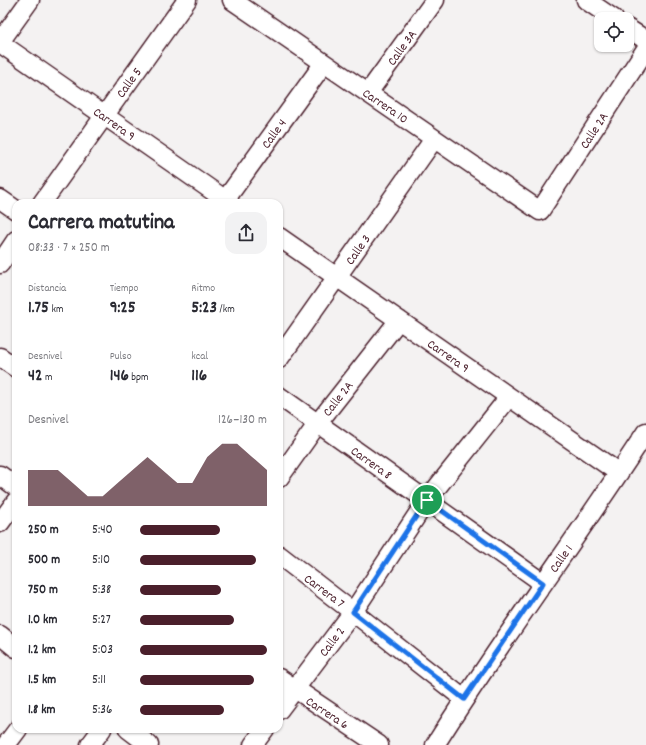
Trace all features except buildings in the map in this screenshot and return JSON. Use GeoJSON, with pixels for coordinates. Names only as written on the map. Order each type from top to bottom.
{"type":"FeatureCollection","features":[{"type":"Feature","properties":{"kind":"street"},"geometry":{"type":"LineString","coordinates":[[0,43],[30,0]]}},
{"type":"Feature","properties":{"kind":"street","name":"Calle 5"},"geometry":{"type":"LineString","coordinates":[[45,199],[187,0]]}},
{"type":"Feature","properties":{"kind":"street","name":"Carrera 10"},"geometry":{"type":"LineString","coordinates":[[232,0],[540,211]]}},
{"type":"Feature","properties":{"kind":"street","name":"Calle 3A"},"geometry":{"type":"LineString","coordinates":[[368,93],[435,0]]}},
{"type":"Feature","properties":{"kind":"street"},"geometry":{"type":"LineString","coordinates":[[591,1],[605,12]]}},
{"type":"Feature","properties":{"kind":"street"},"geometry":{"type":"LineString","coordinates":[[634,32],[646,40]]}},
{"type":"Feature","properties":{"kind":"street","name":"Carrera 9"},"geometry":{"type":"LineString","coordinates":[[0,43],[222,199]]}},
{"type":"Feature","properties":{"kind":"street","name":"Calle 2A"},"geometry":{"type":"LineString","coordinates":[[540,211],[646,49]]}},
{"type":"Feature","properties":{"kind":"street","name":"Calle 4"},"geometry":{"type":"LineString","coordinates":[[228,199],[324,63]]}},
{"type":"Feature","properties":{"kind":"street","name":"Calle 3"},"geometry":{"type":"LineString","coordinates":[[283,353],[434,139]]}},
{"type":"Feature","properties":{"kind":"street"},"geometry":{"type":"LineString","coordinates":[[0,199],[12,207]]}},
{"type":"Feature","properties":{"kind":"street","name":"Carrera 9"},"geometry":{"type":"LineString","coordinates":[[283,240],[619,473]]}},
{"type":"Feature","properties":{"kind":"street"},"geometry":{"type":"LineString","coordinates":[[0,264],[12,246]]}},
{"type":"Feature","properties":{"kind":"street","name":"Calle 2A"},"geometry":{"type":"LineString","coordinates":[[283,472],[318,423],[399,320]]}},
{"type":"Feature","properties":{"kind":"street"},"geometry":{"type":"LineString","coordinates":[[0,357],[12,365]]}},
{"type":"Feature","properties":{"kind":"street","name":"Calle 2"},"geometry":{"type":"LineString","coordinates":[[283,705],[353,612],[427,500],[509,397]]}},
{"type":"Feature","properties":{"kind":"street","name":"Carrera 8"},"geometry":{"type":"LineString","coordinates":[[283,399],[543,583]]}},
{"type":"Feature","properties":{"kind":"street","name":"Calle 1"},"geometry":{"type":"LineString","coordinates":[[435,745],[464,699],[646,432]]}},
{"type":"Feature","properties":{"kind":"street"},"geometry":{"type":"LineString","coordinates":[[0,476],[12,485]]}},
{"type":"Feature","properties":{"kind":"street"},"geometry":{"type":"LineString","coordinates":[[0,523],[12,507]]}},
{"type":"Feature","properties":{"kind":"street","name":"Carrera 7"},"geometry":{"type":"LineString","coordinates":[[283,558],[464,699]]}},
{"type":"Feature","properties":{"kind":"street"},"geometry":{"type":"LineString","coordinates":[[0,635],[12,645]]}},
{"type":"Feature","properties":{"kind":"street","name":"Carrera 6"},"geometry":{"type":"LineString","coordinates":[[283,681],[378,745]]}},
{"type":"Feature","properties":{"kind":"street"},"geometry":{"type":"LineString","coordinates":[[6,745],[15,733]]}},
{"type":"Feature","properties":{"kind":"street"},"geometry":{"type":"LineString","coordinates":[[90,745],[99,733]]}},
{"type":"Feature","properties":{"kind":"street"},"geometry":{"type":"LineString","coordinates":[[133,733],[149,745]]}},
{"type":"Feature","properties":{"kind":"street"},"geometry":{"type":"LineString","coordinates":[[253,745],[262,733]]}},
{"type":"Feature","properties":{"kind":"route"},"geometry":{"type":"LineString","coordinates":[[427,500],[543,583],[464,699],[353,612],[427,500]]}}]}
